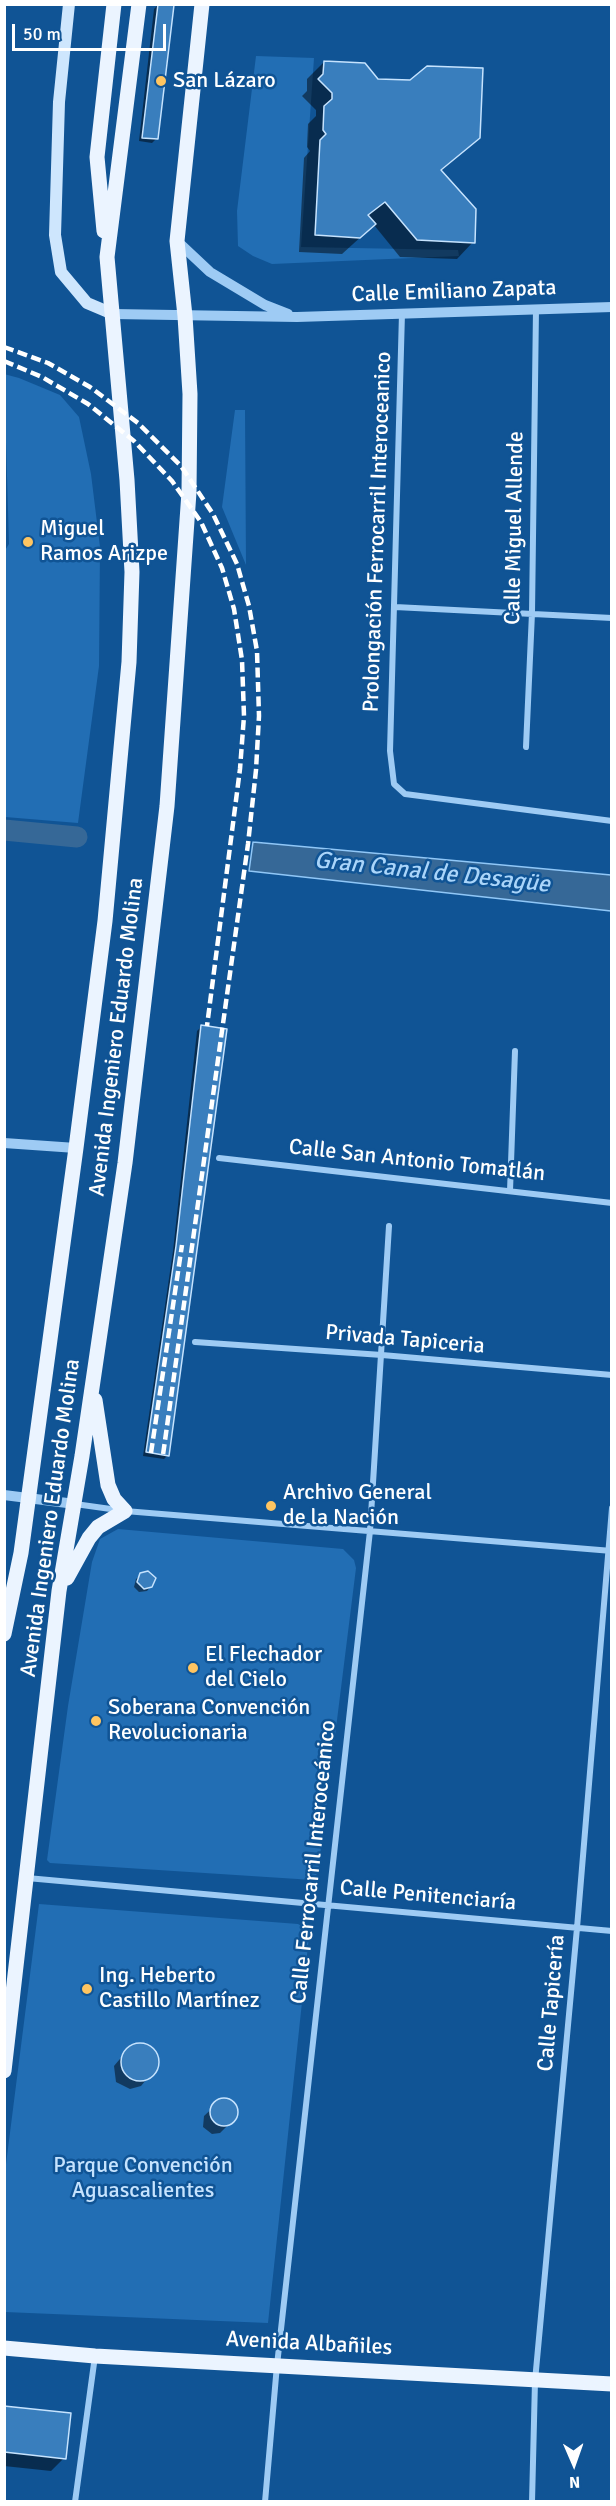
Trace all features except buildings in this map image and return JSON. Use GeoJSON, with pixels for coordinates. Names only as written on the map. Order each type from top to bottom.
{"type":"FeatureCollection","features":[{"type":"Feature","properties":{"kind":"main road"},"geometry":{"type":"LineString","coordinates":[[69,4],[59,102],[55,235],[61,272],[87,303],[113,314]]}},
{"type":"Feature","properties":{"kind":"main road"},"geometry":{"type":"LineString","coordinates":[[107,257],[97,157],[114,4]]}},
{"type":"Feature","properties":{"kind":"main road","name":"Avenida Ingeniero Eduardo Molina"},"geometry":{"type":"LineString","coordinates":[[4,1634],[21,1553],[76,1148],[105,921],[129,662],[132,572],[107,257],[139,4]]}},
{"type":"Feature","properties":{"kind":"main road","name":"Avenida Ingeniero Eduardo Molina"},"geometry":{"type":"LineString","coordinates":[[4,2071],[59,1591],[75,1504],[124,1163],[167,806],[189,492],[190,394],[177,241],[202,4]]}},
{"type":"Feature","properties":{"kind":"main road"},"geometry":{"type":"LineString","coordinates":[[59,1591],[89,1538],[98,1527],[125,1511],[114,1499],[108,1485],[93,1385]]}},
{"type":"Feature","properties":{"kind":"main road","name":"Avenida Albañiles"},"geometry":{"type":"LineString","coordinates":[[4,2348],[95,2356],[612,2384]]}},
{"type":"Feature","properties":{"kind":"street","name":"Calle Emiliano Zapata"},"geometry":{"type":"LineString","coordinates":[[177,241],[210,272],[230,285],[265,305],[297,317]]}},
{"type":"Feature","properties":{"kind":"street","name":"Calle Emiliano Zapata"},"geometry":{"type":"LineString","coordinates":[[113,314],[297,317],[612,307]]}},
{"type":"Feature","properties":{"kind":"street","name":"Calle Miguel Allende"},"geometry":{"type":"LineString","coordinates":[[526,747],[532,613],[536,309]]}},
{"type":"Feature","properties":{"kind":"street","name":"Prolongación Ferrocarril Interoceanico"},"geometry":{"type":"LineString","coordinates":[[402,313],[390,751],[394,784],[405,794],[612,821]]}},
{"type":"Feature","properties":{"kind":"street"},"geometry":{"type":"LineString","coordinates":[[395,607],[612,618]]}},
{"type":"Feature","properties":{"kind":"street"},"geometry":{"type":"LineString","coordinates":[[510,1191],[515,1051]]}},
{"type":"Feature","properties":{"kind":"street"},"geometry":{"type":"LineString","coordinates":[[4,1143],[76,1148]]}},
{"type":"Feature","properties":{"kind":"street","name":"Calle San Antonio Tomatlán"},"geometry":{"type":"LineString","coordinates":[[219,1158],[612,1203]]}},
{"type":"Feature","properties":{"kind":"street","name":"Calle Ferrocarril Interoceánico"},"geometry":{"type":"LineString","coordinates":[[265,2502],[277,2365],[370,1531],[389,1226]]}},
{"type":"Feature","properties":{"kind":"street","name":"Privada Tapiceria"},"geometry":{"type":"LineString","coordinates":[[195,1342],[612,1375]]}},
{"type":"Feature","properties":{"kind":"street"},"geometry":{"type":"LineString","coordinates":[[4,1495],[125,1511],[610,1551]]}},
{"type":"Feature","properties":{"kind":"street","name":"Calle Tapicería"},"geometry":{"type":"LineString","coordinates":[[532,2502],[535,2381],[577,1928],[612,1508]]}},
{"type":"Feature","properties":{"kind":"street","name":"Calle Penitenciaría"},"geometry":{"type":"LineString","coordinates":[[27,1878],[612,1930]]}},
{"type":"Feature","properties":{"kind":"street"},"geometry":{"type":"LineString","coordinates":[[75,2502],[95,2356]]}},
{"type":"Feature","properties":{"kind":"green space"},"geometry":{"type":"Polygon","coordinates":[[[256,56],[314,58],[301,247],[458,250],[459,256],[272,264],[253,256],[238,246],[237,211],[256,56]]]}},
{"type":"Feature","properties":{"kind":"green space"},"geometry":{"type":"Polygon","coordinates":[[[4,374],[60,395],[79,417],[91,474],[100,547],[99,666],[78,823],[5,817],[4,552],[9,544],[4,374]]]}},
{"type":"Feature","properties":{"kind":"green space"},"geometry":{"type":"Polygon","coordinates":[[[235,410],[245,410],[246,565],[222,507],[235,410]]]}},
{"type":"Feature","properties":{"kind":"green space"},"geometry":{"type":"Polygon","coordinates":[[[118,1529],[343,1549],[354,1560],[356,1568],[318,1872],[313,1880],[50,1863],[47,1860],[68,1706],[92,1562],[100,1539],[118,1529]]]}},
{"type":"Feature","properties":{"kind":"green space","name":"Parque Convención Aguascalientes"},"geometry":{"type":"Polygon","coordinates":[[[39,1904],[298,1924],[305,1928],[309,1936],[268,2323],[5,2312],[5,2172],[39,1904]]]}},
{"type":"Feature","properties":{"kind":"water"},"geometry":{"type":"Polygon","coordinates":[[[253,842],[611,875],[611,911],[249,871],[253,842]]]}},
{"type":"Feature","properties":{"kind":"waterway","name":"Gran Canal de Desagüe"},"geometry":{"type":"LineString","coordinates":[[4,830],[77,837]]}},
{"type":"Feature","properties":{"kind":"railway"},"geometry":{"type":"LineString","coordinates":[[4,347],[48,363],[90,387],[138,423],[181,466],[213,514],[237,564],[249,606],[257,651],[259,716],[248,844],[163,1455]]}},
{"type":"Feature","properties":{"kind":"railway"},"geometry":{"type":"LineString","coordinates":[[4,361],[42,377],[88,404],[134,441],[172,481],[201,522],[222,568],[234,609],[242,660],[244,716],[240,769],[207,1026]]}},
{"type":"Feature","properties":{"kind":"railway"},"geometry":{"type":"LineString","coordinates":[[151,1453],[182,1245]]}},
{"type":"Feature","properties":{"kind":"place","name":"San Lázaro"},"geometry":{"type":"Point","coordinates":[161,81]}},
{"type":"Feature","properties":{"kind":"place","name":"Miguel Ramos Arizpe"},"geometry":{"type":"Point","coordinates":[28,542]}},
{"type":"Feature","properties":{"kind":"place","name":"Archivo General de la Nación"},"geometry":{"type":"Point","coordinates":[271,1506]}},
{"type":"Feature","properties":{"kind":"place","name":"El Flechador del Cielo"},"geometry":{"type":"Point","coordinates":[193,1668]}},
{"type":"Feature","properties":{"kind":"place","name":"Soberana Convención Revolucionaria"},"geometry":{"type":"Point","coordinates":[96,1721]}},
{"type":"Feature","properties":{"kind":"place","name":"Ing. Heberto Castillo Martínez"},"geometry":{"type":"Point","coordinates":[87,1989]}}]}
